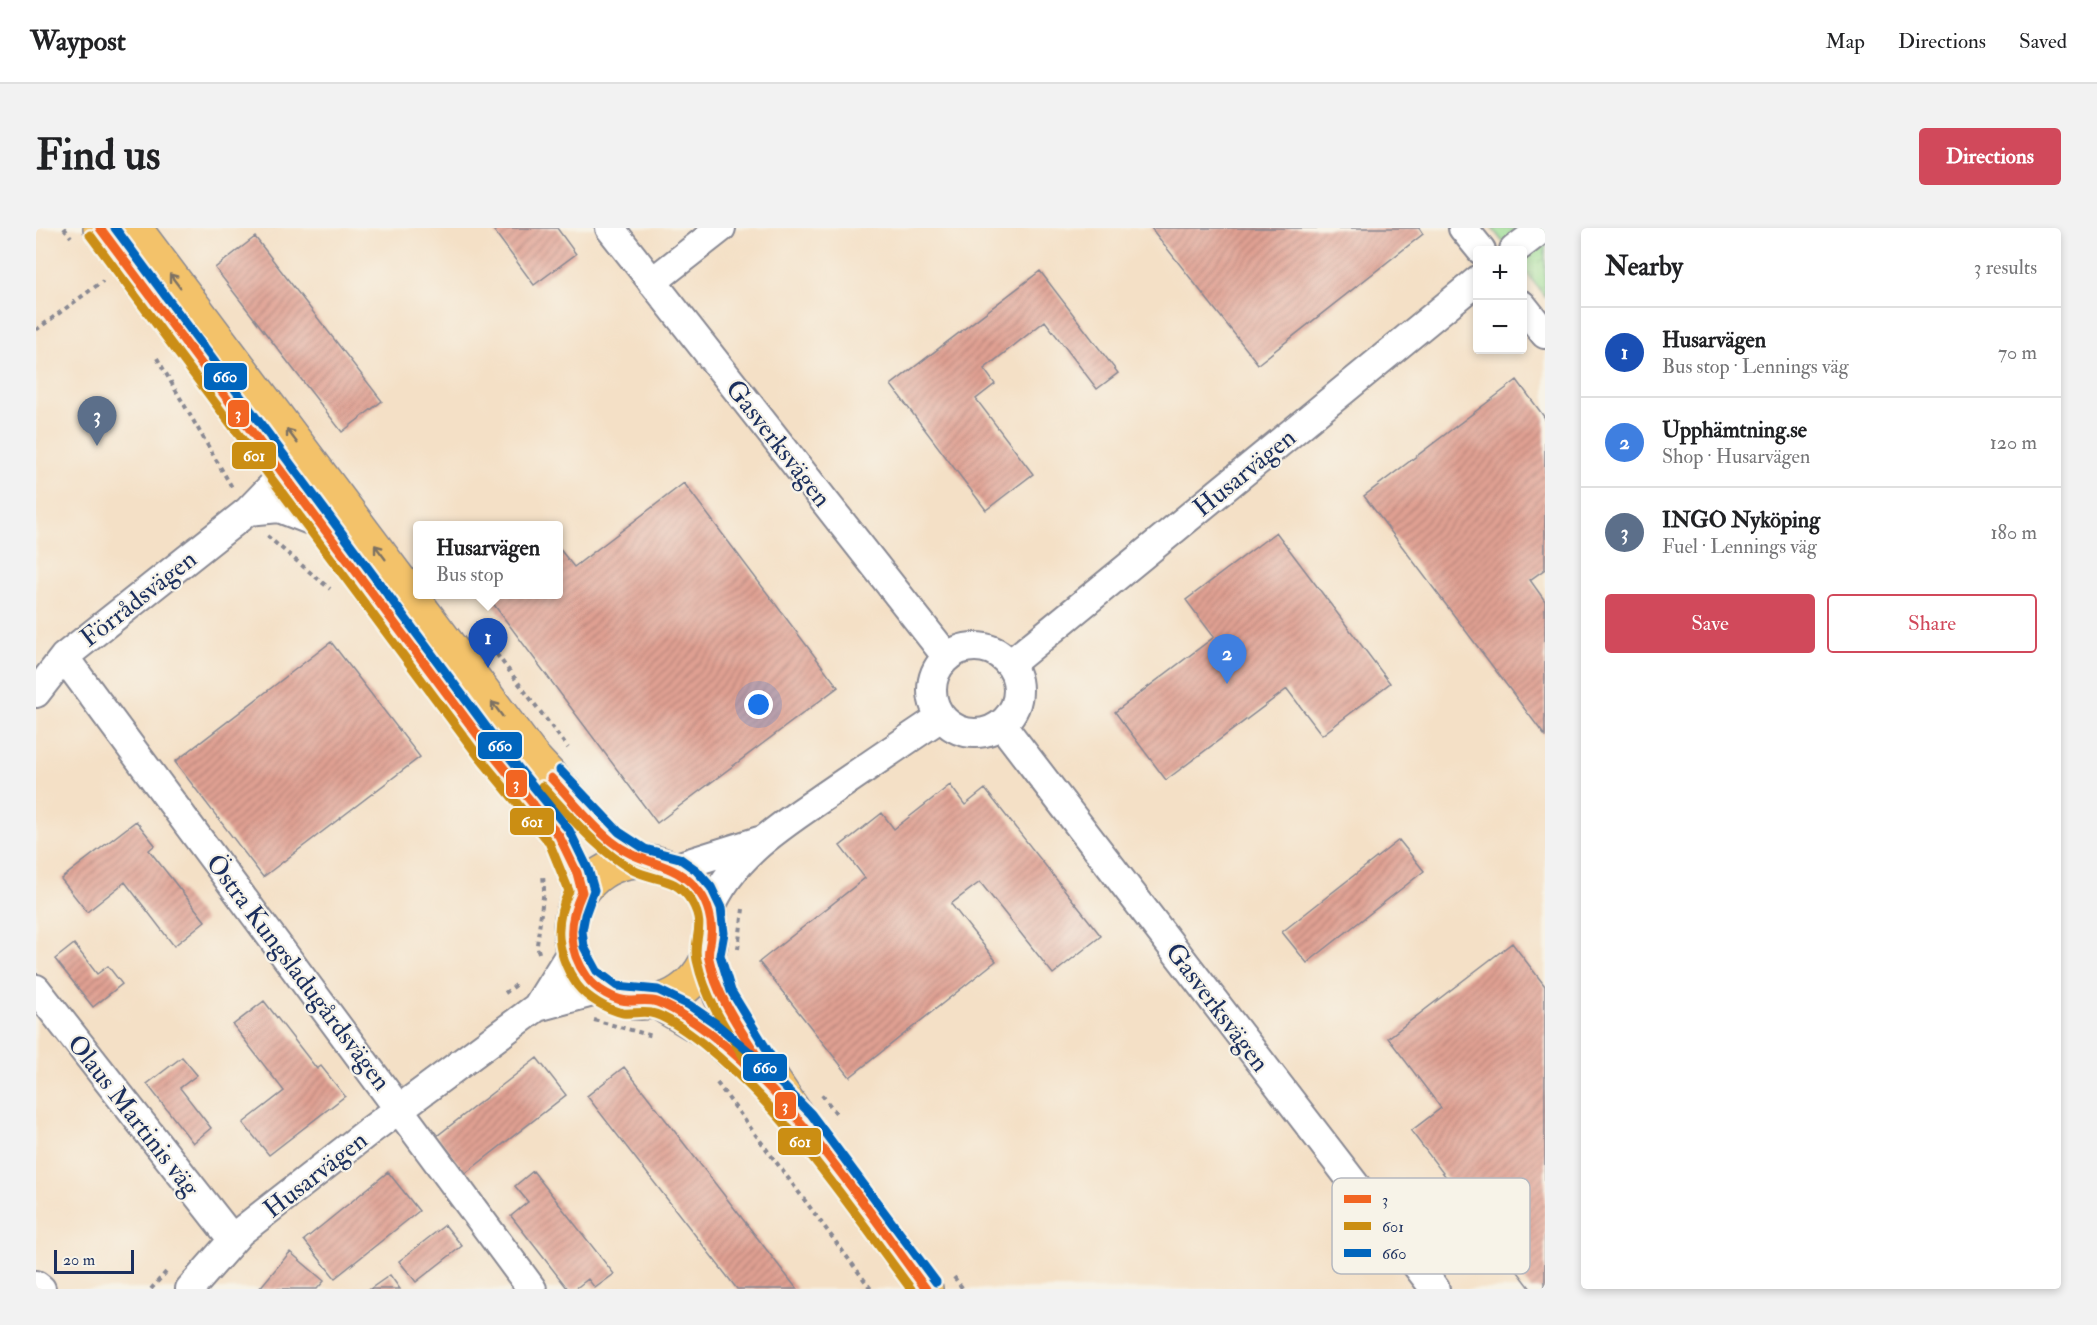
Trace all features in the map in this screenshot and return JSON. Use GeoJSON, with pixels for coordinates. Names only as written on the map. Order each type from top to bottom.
{"type":"FeatureCollection","features":[{"type":"Feature","properties":{"kind":"main road"},"geometry":{"type":"LineString","coordinates":[[135,228],[413,597]]}},
{"type":"Feature","properties":{"kind":"main road"},"geometry":{"type":"LineString","coordinates":[[88,237],[286,481],[489,750],[559,836],[577,873],[582,892]]}},
{"type":"Feature","properties":{"kind":"main road"},"geometry":{"type":"LineString","coordinates":[[415,599],[532,756],[610,841],[640,860],[673,868],[688,879],[701,894],[709,911],[712,933],[708,956],[699,972],[687,986],[672,995],[655,1001],[626,1001],[575,989]]}},
{"type":"Feature","properties":{"kind":"main road"},"geometry":{"type":"LineString","coordinates":[[575,989],[588,979],[572,951],[570,931],[573,910],[582,892],[607,869],[640,860]]}},
{"type":"Feature","properties":{"kind":"main road"},"geometry":{"type":"LineString","coordinates":[[708,956],[720,996],[801,1121],[926,1289]]}},
{"type":"Feature","properties":{"kind":"main road"},"geometry":{"type":"LineString","coordinates":[[655,1001],[707,1032],[746,1065],[801,1121]]}},
{"type":"Feature","properties":{"kind":"street","name":"Gasverksvägen"},"geometry":{"type":"LineString","coordinates":[[610,228],[947,657]]}},
{"type":"Feature","properties":{"kind":"street"},"geometry":{"type":"LineString","coordinates":[[652,282],[721,228]]}},
{"type":"Feature","properties":{"kind":"street"},"geometry":{"type":"LineString","coordinates":[[1463,228],[1478,246]]}},
{"type":"Feature","properties":{"kind":"street"},"geometry":{"type":"LineString","coordinates":[[1519,246],[1543,228]]}},
{"type":"Feature","properties":{"kind":"street","name":"Husarvägen"},"geometry":{"type":"LineString","coordinates":[[1010,664],[1473,284]]}},
{"type":"Feature","properties":{"kind":"street"},"geometry":{"type":"LineString","coordinates":[[1527,311],[1545,334]]}},
{"type":"Feature","properties":{"kind":"street"},"geometry":{"type":"LineString","coordinates":[[286,481],[304,479],[328,483]]}},
{"type":"Feature","properties":{"kind":"street","name":"Förrådsvägen"},"geometry":{"type":"LineString","coordinates":[[36,693],[64,657],[248,512],[274,484],[286,481]]}},
{"type":"Feature","properties":{"kind":"street"},"geometry":{"type":"LineString","coordinates":[[248,512],[279,508],[318,523]]}},
{"type":"Feature","properties":{"kind":"street"},"geometry":{"type":"LineString","coordinates":[[973,647],[987,649],[1010,664],[1016,676],[1016,703],[1002,725],[983,732],[963,732],[941,717],[932,692],[938,667],[947,657],[959,650],[973,647]]}},
{"type":"Feature","properties":{"kind":"street","name":"Östra Kungsladugårdsvägen"},"geometry":{"type":"LineString","coordinates":[[64,657],[532,1289]]}},
{"type":"Feature","properties":{"kind":"street"},"geometry":{"type":"LineString","coordinates":[[709,911],[727,877],[761,840],[941,717]]}},
{"type":"Feature","properties":{"kind":"street","name":"Gasverksvägen"},"geometry":{"type":"LineString","coordinates":[[1002,725],[1350,1178]]}},
{"type":"Feature","properties":{"kind":"street"},"geometry":{"type":"LineString","coordinates":[[673,868],[761,840]]}},
{"type":"Feature","properties":{"kind":"street","name":"Husarvägen"},"geometry":{"type":"LineString","coordinates":[[190,1289],[233,1240],[400,1108],[537,1007],[575,989],[572,951]]}},
{"type":"Feature","properties":{"kind":"street","name":"Olaus Martinis väg"},"geometry":{"type":"LineString","coordinates":[[36,989],[233,1240]]}},
{"type":"Feature","properties":{"kind":"street","name":"Gasverksvägen"},"geometry":{"type":"LineString","coordinates":[[1423,1274],[1435,1289]]}},
{"type":"Feature","properties":{"kind":"street"},"geometry":{"type":"LineString","coordinates":[[36,1285],[41,1289]]}},
{"type":"Feature","properties":{"kind":"path"},"geometry":{"type":"LineString","coordinates":[[64,228],[88,237]]}},
{"type":"Feature","properties":{"kind":"path"},"geometry":{"type":"LineString","coordinates":[[97,272],[110,289]]}},
{"type":"Feature","properties":{"kind":"path"},"geometry":{"type":"LineString","coordinates":[[36,330],[104,280]]}},
{"type":"Feature","properties":{"kind":"path"},"geometry":{"type":"LineString","coordinates":[[153,352],[248,512],[274,545],[332,591]]}},
{"type":"Feature","properties":{"kind":"path"},"geometry":{"type":"LineString","coordinates":[[543,871],[544,889],[537,945],[541,961],[575,989],[583,1015],[600,1023],[658,1037]]}},
{"type":"Feature","properties":{"kind":"path"},"geometry":{"type":"LineString","coordinates":[[712,1076],[871,1289]]}},
{"type":"Feature","properties":{"kind":"green space"},"geometry":{"type":"Polygon","coordinates":[[[1492,228],[1545,228],[1545,297],[1527,273],[1527,246],[1506,246],[1492,228]]]}},
{"type":"Feature","properties":{"kind":"building"},"geometry":{"type":"Polygon","coordinates":[[[492,228],[557,228],[576,254],[534,285],[492,228]]]}},
{"type":"Feature","properties":{"kind":"building"},"geometry":{"type":"Polygon","coordinates":[[[1151,228],[1419,228],[1423,234],[1258,364],[1151,228]]]}},
{"type":"Feature","properties":{"kind":"building"},"geometry":{"type":"Polygon","coordinates":[[[255,237],[382,401],[342,432],[215,268],[255,237]]]}},
{"type":"Feature","properties":{"kind":"building"},"geometry":{"type":"Polygon","coordinates":[[[1040,271],[1118,373],[1097,389],[1045,321],[984,369],[995,384],[976,399],[1033,474],[986,510],[891,385],[1040,271]]]}},
{"type":"Feature","properties":{"kind":"building"},"geometry":{"type":"Polygon","coordinates":[[[1517,380],[1545,418],[1545,569],[1530,580],[1545,601],[1545,736],[1364,496],[1517,380]]]}},
{"type":"Feature","properties":{"kind":"building"},"geometry":{"type":"Polygon","coordinates":[[[684,483],[838,687],[657,823],[490,599],[563,599],[563,553],[574,567],[684,483]]]}},
{"type":"Feature","properties":{"kind":"building"},"geometry":{"type":"Polygon","coordinates":[[[1276,532],[1390,683],[1322,735],[1287,689],[1166,780],[1115,712],[1214,637],[1186,600],[1276,532]]]}},
{"type":"Feature","properties":{"kind":"building"},"geometry":{"type":"Polygon","coordinates":[[[331,642],[420,757],[263,877],[175,762],[331,642]]]}},
{"type":"Feature","properties":{"kind":"building"},"geometry":{"type":"Polygon","coordinates":[[[950,785],[965,805],[985,789],[1101,936],[1053,974],[980,882],[951,904],[996,961],[850,1077],[759,962],[865,878],[840,846],[882,813],[894,829],[950,785]]]}},
{"type":"Feature","properties":{"kind":"building"},"geometry":{"type":"Polygon","coordinates":[[[136,821],[155,845],[149,850],[205,921],[174,946],[125,882],[87,912],[61,879],[136,821]]]}},
{"type":"Feature","properties":{"kind":"building"},"geometry":{"type":"Polygon","coordinates":[[[1399,840],[1424,871],[1307,963],[1282,932],[1399,840]]]}},
{"type":"Feature","properties":{"kind":"building"},"geometry":{"type":"Polygon","coordinates":[[[1512,943],[1545,986],[1545,1289],[1531,1289],[1520,1274],[1530,1274],[1530,1178],[1447,1178],[1411,1131],[1441,1108],[1388,1038],[1512,943]]]}},
{"type":"Feature","properties":{"kind":"building"},"geometry":{"type":"Polygon","coordinates":[[[74,944],[97,974],[108,966],[122,984],[93,1007],[55,959],[74,944]]]}},
{"type":"Feature","properties":{"kind":"building"},"geometry":{"type":"Polygon","coordinates":[[[264,1001],[317,1069],[321,1066],[345,1096],[269,1155],[243,1123],[284,1091],[233,1025],[264,1001]]]}},
{"type":"Feature","properties":{"kind":"building"},"geometry":{"type":"Polygon","coordinates":[[[182,1057],[197,1075],[180,1088],[211,1128],[193,1143],[147,1084],[182,1057]]]}},
{"type":"Feature","properties":{"kind":"building"},"geometry":{"type":"Polygon","coordinates":[[[537,1058],[566,1095],[466,1173],[437,1136],[537,1058]]]}},
{"type":"Feature","properties":{"kind":"building"},"geometry":{"type":"Polygon","coordinates":[[[624,1067],[797,1289],[737,1289],[587,1096],[624,1067]]]}},
{"type":"Feature","properties":{"kind":"building"},"geometry":{"type":"Polygon","coordinates":[[[533,1171],[614,1274],[595,1288],[588,1279],[575,1289],[568,1289],[511,1216],[528,1202],[515,1186],[533,1171]]]}},
{"type":"Feature","properties":{"kind":"building"},"geometry":{"type":"Polygon","coordinates":[[[388,1172],[419,1211],[335,1278],[304,1240],[388,1172]]]}},
{"type":"Feature","properties":{"kind":"building"},"geometry":{"type":"Polygon","coordinates":[[[445,1225],[462,1246],[416,1282],[399,1261],[445,1225]]]}},
{"type":"Feature","properties":{"kind":"building"},"geometry":{"type":"Polygon","coordinates":[[[290,1252],[324,1281],[317,1289],[259,1289],[290,1252]]]}},
{"type":"Feature","properties":{"kind":"building"},"geometry":{"type":"Polygon","coordinates":[[[390,1275],[400,1289],[370,1289],[390,1275]]]}},
{"type":"Feature","properties":{"kind":"transit line","name":"3"},"geometry":{"type":"LineString","coordinates":[[100,228],[489,750],[559,836],[577,873],[582,892],[574,914],[572,935],[576,956],[587,977],[600,990],[612,997],[630,1001],[654,1001],[670,1008],[708,1032],[740,1059],[770,1089],[825,1153],[926,1289]]}},
{"type":"Feature","properties":{"kind":"transit line","name":"660"},"geometry":{"type":"LineString","coordinates":[[115,228],[498,743],[569,830],[588,869],[594,890],[582,931],[584,947],[597,971],[617,986],[658,990],[689,1005],[715,1023],[754,1056],[811,1114],[936,1282]]}},
{"type":"Feature","properties":{"kind":"transit line","name":"601"},"geometry":{"type":"LineString","coordinates":[[90,235],[479,757],[549,842],[569,891],[561,915],[559,939],[565,962],[577,985],[592,999],[611,1009],[623,1013],[651,1013],[671,1021],[702,1043],[733,1070],[761,1098],[814,1159],[911,1289]]}},
{"type":"Feature","properties":{"kind":"transit line","name":"660"},"geometry":{"type":"LineString","coordinates":[[560,770],[619,832],[645,849],[679,858],[696,870],[711,887],[721,908],[724,933],[720,955],[731,991],[772,1058]]}},
{"type":"Feature","properties":{"kind":"transit line","name":"3"},"geometry":{"type":"LineString","coordinates":[[551,778],[611,841],[634,855],[680,874],[700,893],[711,919],[709,956],[718,987],[762,1064]]}},
{"type":"Feature","properties":{"kind":"transit line","name":"601"},"geometry":{"type":"LineString","coordinates":[[542,786],[584,832],[620,862],[641,874],[672,883],[686,893],[698,919],[696,953],[706,990],[720,1018],[752,1070]]}},
{"type":"Feature","properties":{"kind":"place","name":"INGO Nyköping"},"geometry":{"type":"Point","coordinates":[97,446]}},
{"type":"Feature","properties":{"kind":"place","name":"Husarvägen"},"geometry":{"type":"Point","coordinates":[488,668]}},
{"type":"Feature","properties":{"kind":"place","name":"Upphämtning.se"},"geometry":{"type":"Point","coordinates":[1227,684]}}]}
